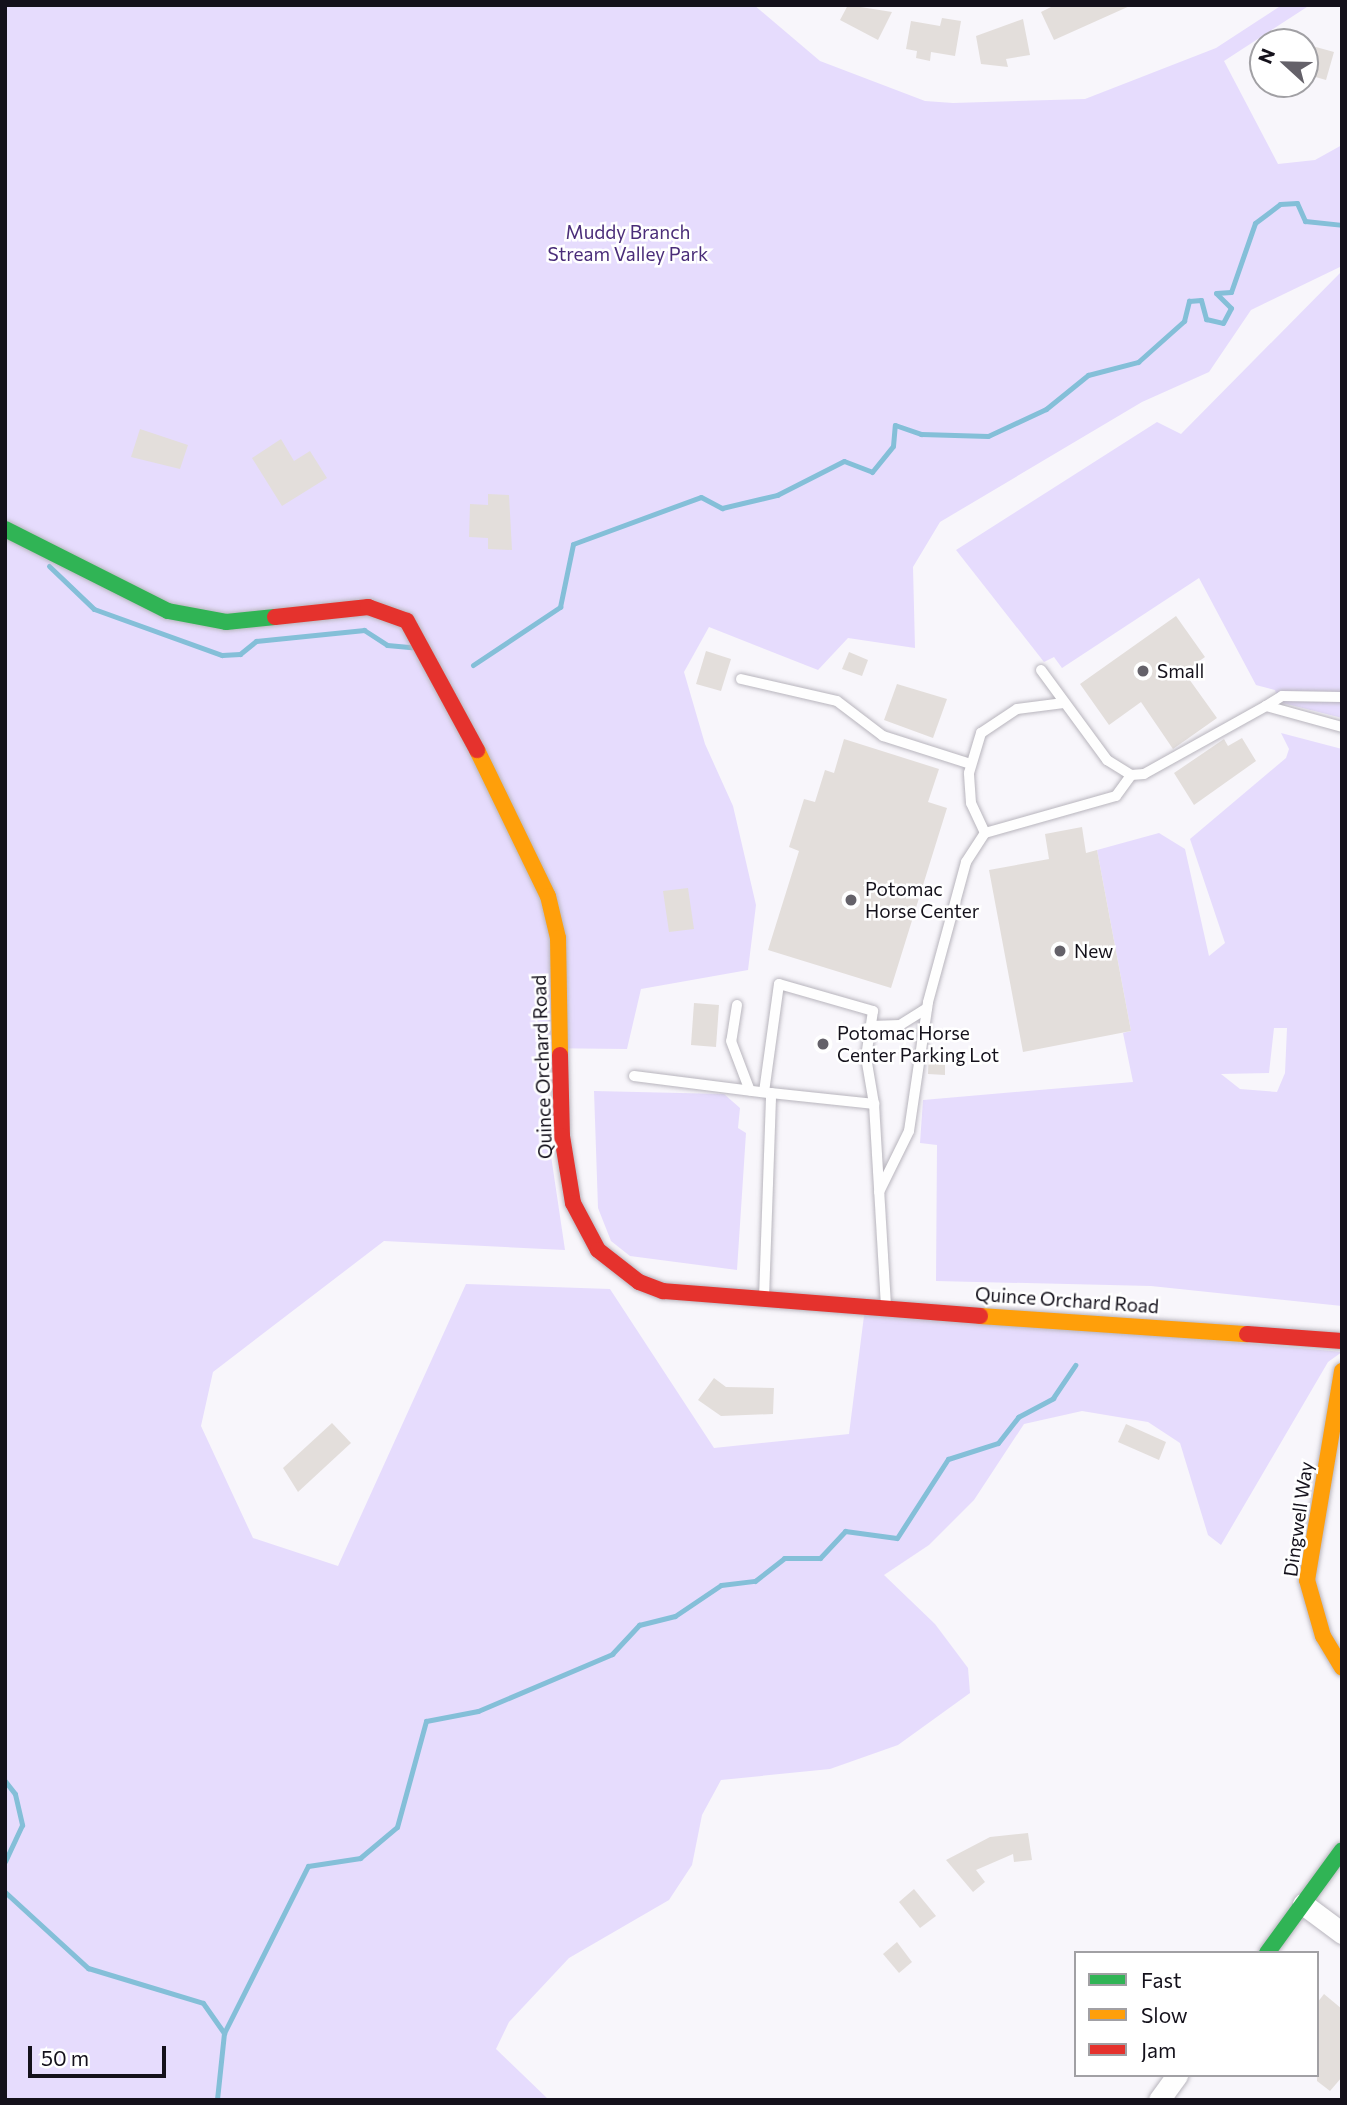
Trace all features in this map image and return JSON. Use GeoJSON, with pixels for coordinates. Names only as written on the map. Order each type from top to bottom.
{"type":"FeatureCollection","features":[{"type":"Feature","properties":{"kind":"street","name":"Quince Orchard Road"},"geometry":{"type":"LineString","coordinates":[[5,530],[168,611],[226,622],[368,607],[407,621],[425,644],[548,896],[558,938],[562,1136],[579,1215],[598,1250],[639,1282],[663,1291],[764,1301],[1342,1341]]}},
{"type":"Feature","properties":{"kind":"street","name":"Dingwell Way"},"geometry":{"type":"LineString","coordinates":[[1342,1371],[1307,1580],[1323,1636],[1342,1668]]}},
{"type":"Feature","properties":{"kind":"street"},"geometry":{"type":"LineString","coordinates":[[1268,1951],[1342,1850]]}},
{"type":"Feature","properties":{"kind":"street"},"geometry":{"type":"LineString","coordinates":[[1303,1904],[1342,1933]]}},
{"type":"Feature","properties":{"kind":"street"},"geometry":{"type":"LineString","coordinates":[[1159,2100],[1176,2077]]}},
{"type":"Feature","properties":{"kind":"lane"},"geometry":{"type":"LineString","coordinates":[[1041,670],[1107,760],[1131,775],[1144,774],[1289,695],[1342,696]]}},
{"type":"Feature","properties":{"kind":"lane"},"geometry":{"type":"LineString","coordinates":[[741,679],[837,701],[883,736],[971,764]]}},
{"type":"Feature","properties":{"kind":"lane"},"geometry":{"type":"LineString","coordinates":[[985,833],[971,803],[971,764],[981,733],[1017,709],[1064,703]]}},
{"type":"Feature","properties":{"kind":"lane"},"geometry":{"type":"LineString","coordinates":[[1266,706],[1342,727]]}},
{"type":"Feature","properties":{"kind":"lane"},"geometry":{"type":"LineString","coordinates":[[880,1192],[909,1131],[927,1008],[966,862],[985,833],[1116,796],[1131,775]]}},
{"type":"Feature","properties":{"kind":"lane"},"geometry":{"type":"LineString","coordinates":[[764,1301],[767,1093],[779,984],[873,1011],[866,1058],[874,1104],[886,1309]]}},
{"type":"Feature","properties":{"kind":"lane"},"geometry":{"type":"LineString","coordinates":[[737,1005],[731,1041],[750,1091]]}},
{"type":"Feature","properties":{"kind":"lane"},"geometry":{"type":"LineString","coordinates":[[871,1026],[900,1026],[927,1008]]}},
{"type":"Feature","properties":{"kind":"lane"},"geometry":{"type":"LineString","coordinates":[[634,1076],[874,1104]]}},
{"type":"Feature","properties":{"kind":"green space","name":"Muddy Branch Stream Valley Park"},"geometry":{"type":"Polygon","coordinates":[[[5,5],[754,5],[820,61],[925,101],[953,103],[1085,99],[1216,48],[1282,5],[1310,5],[1275,28],[1249,28],[1249,45],[1224,61],[1278,164],[1315,160],[1342,145],[1342,266],[1251,310],[1209,372],[1142,402],[940,522],[913,567],[915,648],[848,638],[818,670],[709,627],[684,672],[705,744],[733,806],[756,905],[748,970],[641,989],[627,1049],[535,1048],[565,1250],[384,1241],[213,1372],[201,1426],[253,1538],[338,1566],[466,1284],[610,1289],[714,1448],[849,1434],[865,1308],[1342,1352],[1328,1362],[1221,1545],[1208,1535],[1180,1443],[1148,1422],[1082,1411],[1024,1424],[974,1500],[929,1545],[884,1575],[935,1624],[968,1668],[970,1693],[898,1745],[830,1769],[721,1780],[702,1815],[692,1865],[669,1900],[569,1958],[509,2022],[496,2049],[549,2100],[5,2100],[5,5]]]}},
{"type":"Feature","properties":{"kind":"green space"},"geometry":{"type":"Polygon","coordinates":[[[1342,271],[1342,718],[1279,702],[1275,690],[1256,685],[1199,578],[1062,668],[1054,657],[1044,662],[956,550],[1157,422],[1181,434],[1342,271]]]}},
{"type":"Feature","properties":{"kind":"green space"},"geometry":{"type":"Polygon","coordinates":[[[1281,733],[1342,749],[1342,1306],[1151,1286],[936,1281],[937,1145],[920,1143],[923,1100],[1133,1082],[1123,1033],[1131,1031],[1097,850],[1159,833],[1185,849],[1209,956],[1225,943],[1190,839],[1286,758],[1289,749],[1281,733]],[[1274,1028],[1269,1073],[1221,1074],[1240,1089],[1277,1092],[1285,1073],[1287,1028],[1274,1028]]]}},
{"type":"Feature","properties":{"kind":"green space"},"geometry":{"type":"Polygon","coordinates":[[[594,1091],[724,1094],[740,1108],[738,1128],[746,1133],[737,1270],[630,1256],[611,1241],[598,1208],[594,1091]]]}},
{"type":"Feature","properties":{"kind":"building"},"geometry":{"type":"Polygon","coordinates":[[[848,5],[892,12],[878,40],[840,20],[848,5]]]}},
{"type":"Feature","properties":{"kind":"building"},"geometry":{"type":"Polygon","coordinates":[[[1055,5],[1132,5],[1054,40],[1041,12],[1055,5]]]}},
{"type":"Feature","properties":{"kind":"building"},"geometry":{"type":"Polygon","coordinates":[[[942,18],[961,21],[955,56],[931,52],[930,61],[916,58],[917,51],[906,49],[911,21],[940,26],[942,18]]]}},
{"type":"Feature","properties":{"kind":"building"},"geometry":{"type":"Polygon","coordinates":[[[1023,19],[1030,55],[1006,59],[1008,67],[981,64],[976,36],[1023,19]]]}},
{"type":"Feature","properties":{"kind":"building"},"geometry":{"type":"Polygon","coordinates":[[[1319,48],[1334,52],[1326,80],[1319,78],[1319,48]]]}},
{"type":"Feature","properties":{"kind":"building"},"geometry":{"type":"Polygon","coordinates":[[[140,429],[188,445],[180,469],[131,457],[140,429]]]}},
{"type":"Feature","properties":{"kind":"building"},"geometry":{"type":"Polygon","coordinates":[[[281,439],[294,461],[310,451],[327,478],[282,506],[252,458],[281,439]]]}},
{"type":"Feature","properties":{"kind":"building"},"geometry":{"type":"Polygon","coordinates":[[[488,494],[509,495],[512,550],[488,549],[488,538],[469,537],[470,504],[488,505],[488,494]]]}},
{"type":"Feature","properties":{"kind":"building","name":"Small"},"geometry":{"type":"Polygon","coordinates":[[[1176,616],[1205,657],[1184,672],[1217,718],[1173,749],[1141,702],[1109,725],[1080,684],[1176,616]]]}},
{"type":"Feature","properties":{"kind":"building"},"geometry":{"type":"Polygon","coordinates":[[[706,651],[731,659],[721,691],[696,684],[706,651]]]}},
{"type":"Feature","properties":{"kind":"building"},"geometry":{"type":"Polygon","coordinates":[[[849,652],[868,660],[862,676],[842,669],[849,652]]]}},
{"type":"Feature","properties":{"kind":"building"},"geometry":{"type":"Polygon","coordinates":[[[897,684],[947,699],[933,738],[884,720],[897,684]]]}},
{"type":"Feature","properties":{"kind":"building"},"geometry":{"type":"Polygon","coordinates":[[[1242,738],[1256,761],[1194,805],[1174,773],[1224,739],[1228,746],[1242,738]]]}},
{"type":"Feature","properties":{"kind":"building","name":"Potomac Horse Center"},"geometry":{"type":"Polygon","coordinates":[[[844,739],[939,769],[928,802],[947,808],[891,988],[768,950],[799,851],[789,847],[804,799],[815,802],[825,770],[834,773],[844,739]]]}},
{"type":"Feature","properties":{"kind":"building","name":"New"},"geometry":{"type":"Polygon","coordinates":[[[1082,827],[1086,853],[1097,850],[1131,1031],[1023,1052],[989,870],[1049,859],[1045,834],[1082,827]]]}},
{"type":"Feature","properties":{"kind":"building"},"geometry":{"type":"Polygon","coordinates":[[[688,888],[694,929],[669,932],[663,891],[688,888]]]}},
{"type":"Feature","properties":{"kind":"building"},"geometry":{"type":"Polygon","coordinates":[[[694,1003],[719,1005],[716,1047],[691,1045],[694,1003]]]}},
{"type":"Feature","properties":{"kind":"building"},"geometry":{"type":"Polygon","coordinates":[[[929,1050],[945,1050],[945,1075],[928,1074],[929,1050]]]}},
{"type":"Feature","properties":{"kind":"building"},"geometry":{"type":"Polygon","coordinates":[[[714,1378],[726,1387],[774,1388],[773,1414],[721,1416],[698,1400],[714,1378]]]}},
{"type":"Feature","properties":{"kind":"building"},"geometry":{"type":"Polygon","coordinates":[[[332,1423],[351,1443],[298,1492],[283,1468],[332,1423]]]}},
{"type":"Feature","properties":{"kind":"building"},"geometry":{"type":"Polygon","coordinates":[[[1126,1424],[1166,1442],[1159,1460],[1118,1442],[1126,1424]]]}},
{"type":"Feature","properties":{"kind":"building"},"geometry":{"type":"Polygon","coordinates":[[[1028,1833],[1032,1860],[1014,1862],[1013,1854],[976,1870],[985,1882],[973,1892],[946,1860],[990,1837],[1028,1833]]]}},
{"type":"Feature","properties":{"kind":"building"},"geometry":{"type":"Polygon","coordinates":[[[914,1889],[936,1916],[920,1928],[899,1902],[914,1889]]]}},
{"type":"Feature","properties":{"kind":"building"},"geometry":{"type":"Polygon","coordinates":[[[897,1942],[912,1962],[899,1973],[883,1954],[897,1942]]]}},
{"type":"Feature","properties":{"kind":"building"},"geometry":{"type":"Polygon","coordinates":[[[1324,1994],[1342,2009],[1342,2077],[1330,2091],[1317,2081],[1319,2000],[1324,1994]]]}},
{"type":"Feature","properties":{"kind":"waterway"},"geometry":{"type":"LineString","coordinates":[[473,665],[560,607],[573,544],[701,497],[722,508],[777,495],[844,461],[872,472],[893,446],[895,425],[921,434],[988,436],[1046,409],[1088,375],[1138,362],[1184,321],[1189,301],[1201,300],[1206,319],[1223,323],[1231,308],[1216,293],[1231,292],[1255,223],[1280,204],[1297,203],[1305,221],[1342,225]]}},
{"type":"Feature","properties":{"kind":"waterway"},"geometry":{"type":"LineString","coordinates":[[49,566],[94,609],[222,655],[240,654],[256,641],[364,630],[387,645],[412,647]]}},
{"type":"Feature","properties":{"kind":"waterway"},"geometry":{"type":"LineString","coordinates":[[224,2033],[308,1866],[360,1858],[397,1827],[426,1721],[478,1711],[612,1654],[639,1625],[675,1616],[721,1585],[755,1581],[784,1558],[820,1558],[845,1531],[897,1538],[948,1459],[998,1443],[1018,1417],[1053,1398],[1075,1365]]}},
{"type":"Feature","properties":{"kind":"waterway"},"geometry":{"type":"LineString","coordinates":[[5,1781],[15,1794],[22,1825],[5,1861]]}},
{"type":"Feature","properties":{"kind":"waterway"},"geometry":{"type":"LineString","coordinates":[[5,1892],[88,1968],[203,2003],[224,2033],[217,2100]]}},
{"type":"Feature","properties":{"kind":"traffic: fast"},"geometry":{"type":"LineString","coordinates":[[5,529],[168,611],[226,622],[275,617]]}},
{"type":"Feature","properties":{"kind":"traffic: fast"},"geometry":{"type":"LineString","coordinates":[[1268,1951],[1342,1850]]}},
{"type":"Feature","properties":{"kind":"traffic: slow"},"geometry":{"type":"LineString","coordinates":[[477,750],[548,896],[558,938],[560,1055]]}},
{"type":"Feature","properties":{"kind":"traffic: slow"},"geometry":{"type":"LineString","coordinates":[[980,1316],[1247,1334]]}},
{"type":"Feature","properties":{"kind":"traffic: slow"},"geometry":{"type":"LineString","coordinates":[[1342,1371],[1307,1580],[1323,1636],[1342,1668]]}},
{"type":"Feature","properties":{"kind":"traffic: jam"},"geometry":{"type":"LineString","coordinates":[[275,617],[368,607],[407,621],[477,750]]}},
{"type":"Feature","properties":{"kind":"traffic: jam"},"geometry":{"type":"LineString","coordinates":[[560,1055],[562,1136],[573,1203],[598,1250],[639,1282],[663,1291],[980,1316]]}},
{"type":"Feature","properties":{"kind":"traffic: jam"},"geometry":{"type":"LineString","coordinates":[[1247,1334],[1342,1341]]}},
{"type":"Feature","properties":{"kind":"place","name":"Small"},"geometry":{"type":"Point","coordinates":[1143,671]}},
{"type":"Feature","properties":{"kind":"place","name":"Potomac Horse Center"},"geometry":{"type":"Point","coordinates":[851,900]}},
{"type":"Feature","properties":{"kind":"place","name":"New"},"geometry":{"type":"Point","coordinates":[1060,951]}},
{"type":"Feature","properties":{"kind":"place","name":"Potomac Horse Center Parking Lot"},"geometry":{"type":"Point","coordinates":[823,1044]}}]}
